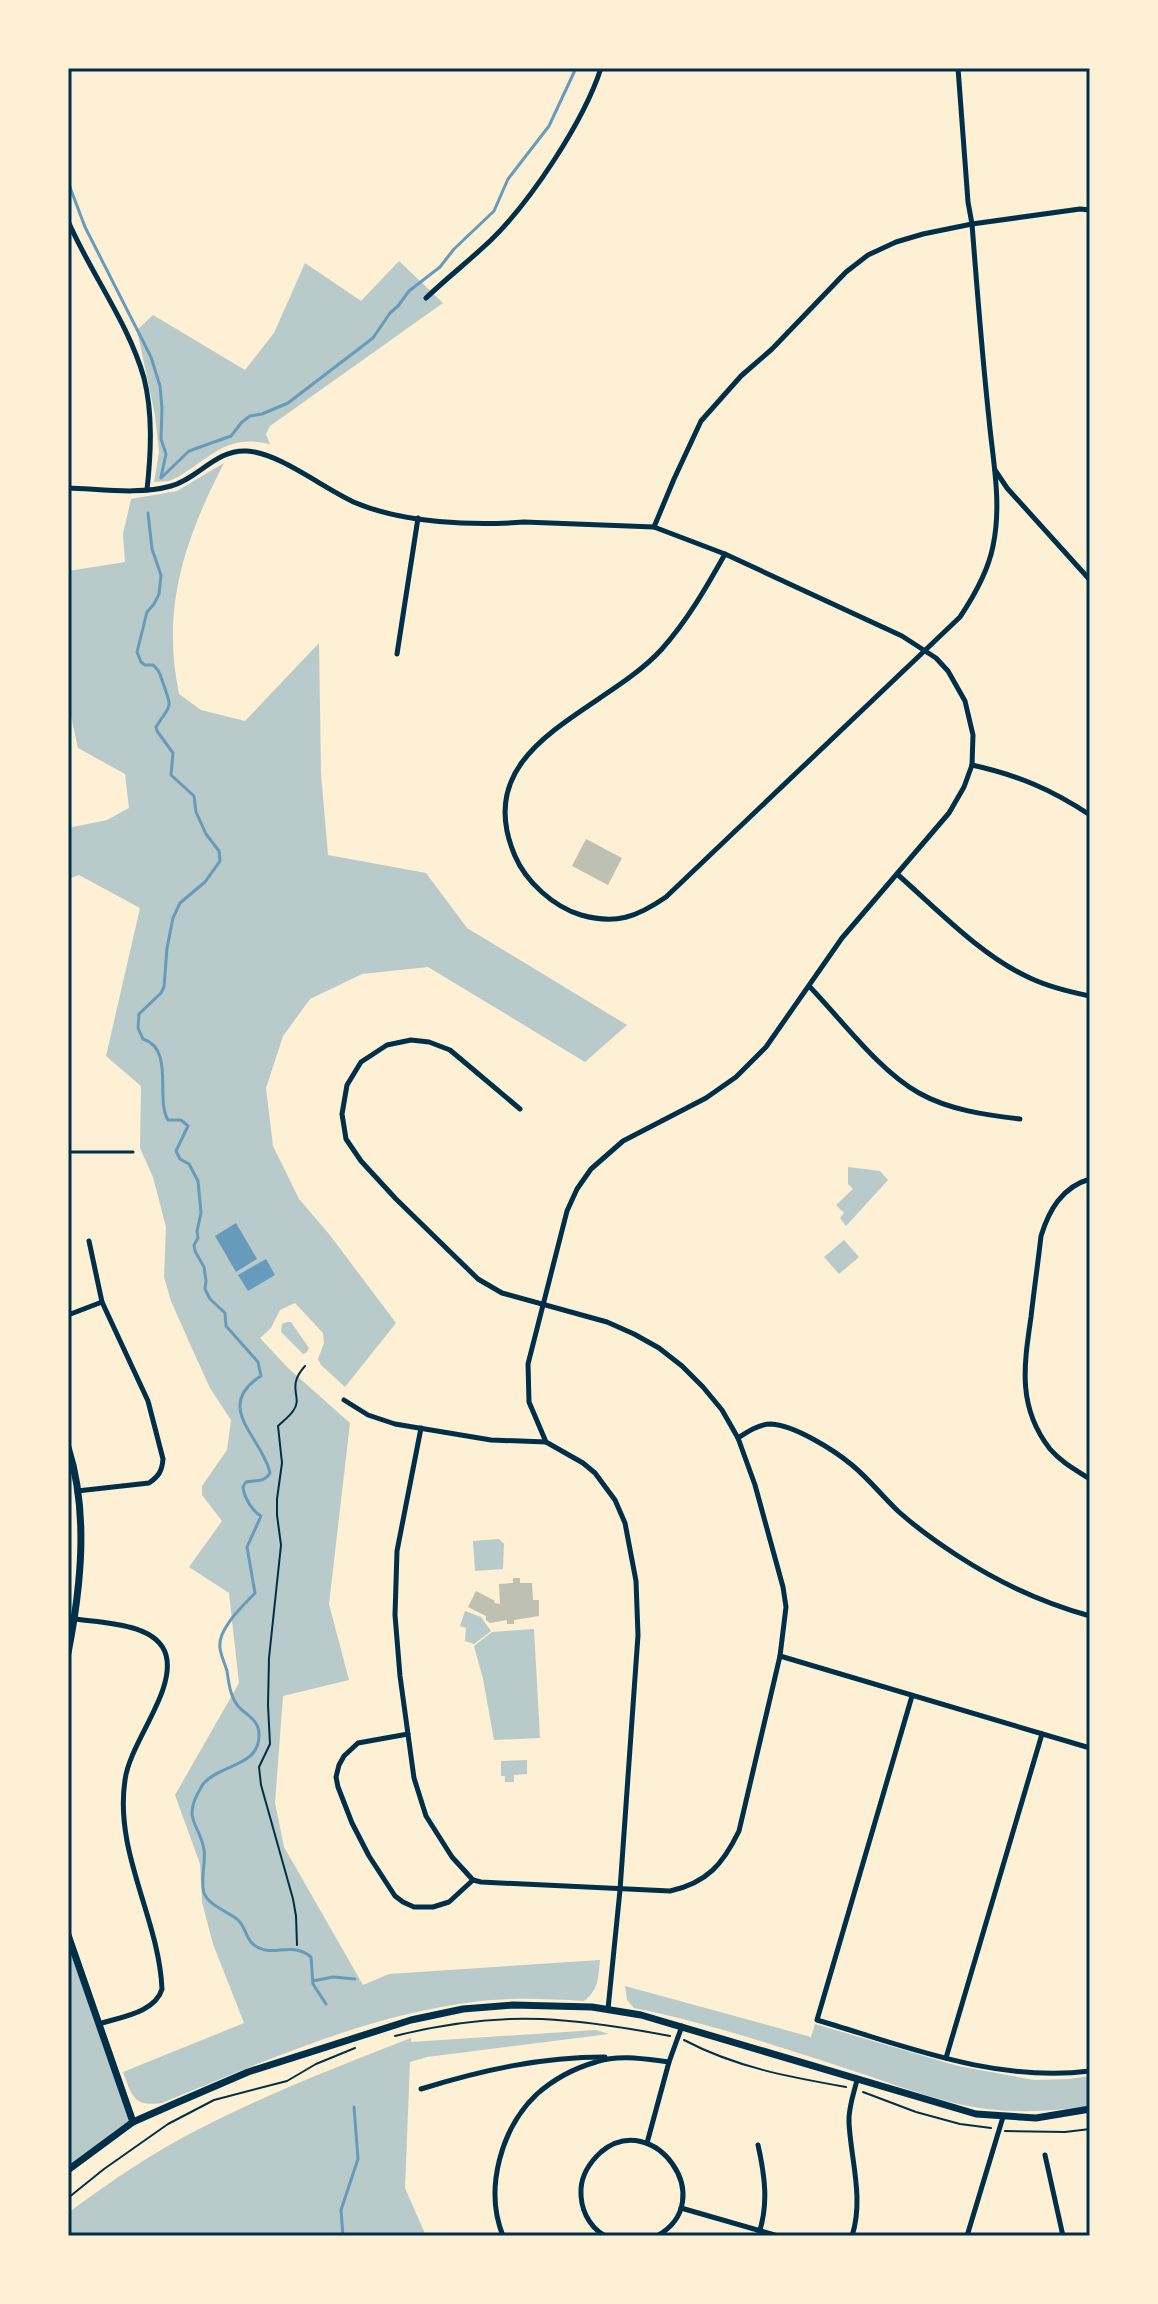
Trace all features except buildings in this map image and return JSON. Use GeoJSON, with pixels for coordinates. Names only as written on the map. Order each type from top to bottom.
{"type":"FeatureCollection","features":[{"type":"Feature","properties":{"kind":"main road"},"geometry":{"type":"LineString","coordinates":[[68,1447],[81,1519],[75,1619],[68,1653]]}},
{"type":"Feature","properties":{"kind":"main road"},"geometry":{"type":"LineString","coordinates":[[68,1935],[133,2122]]}},
{"type":"Feature","properties":{"kind":"main road"},"geometry":{"type":"LineString","coordinates":[[68,2170],[133,2122],[248,2072],[411,2020],[463,2009],[513,2005],[608,2009],[682,2026],[956,2109],[1003,2117],[1036,2118],[1090,2109]]}},
{"type":"Feature","properties":{"kind":"street"},"geometry":{"type":"LineString","coordinates":[[426,298],[493,238],[529,194],[560,151],[594,91],[601,68]]}},
{"type":"Feature","properties":{"kind":"street"},"geometry":{"type":"LineString","coordinates":[[725,554],[701,598],[660,650],[622,684],[540,739],[518,765],[507,792],[507,838],[520,869],[542,892],[574,912],[602,920],[632,917],[666,897],[960,617],[985,573],[993,549],[998,493],[968,202],[958,68]]}},
{"type":"Feature","properties":{"kind":"street"},"geometry":{"type":"LineString","coordinates":[[654,527],[701,421],[741,376],[772,349],[846,272],[868,255],[896,242],[972,224],[1090,210]]}},
{"type":"Feature","properties":{"kind":"street"},"geometry":{"type":"LineString","coordinates":[[68,221],[125,330],[144,379],[151,454],[147,490]]}},
{"type":"Feature","properties":{"kind":"street"},"geometry":{"type":"LineString","coordinates":[[68,488],[147,490],[174,486],[223,456],[248,451],[282,463],[358,504],[418,518],[654,527],[725,554],[902,636],[926,651],[948,671],[965,701],[973,735],[972,765],[964,787],[949,813],[842,938],[766,1047],[736,1077],[706,1098],[623,1141],[591,1169],[577,1189],[567,1211],[528,1364],[529,1402],[546,1442]]}},
{"type":"Feature","properties":{"kind":"street"},"geometry":{"type":"LineString","coordinates":[[995,469],[1007,488],[1090,580]]}},
{"type":"Feature","properties":{"kind":"street"},"geometry":{"type":"LineString","coordinates":[[397,654],[418,518]]}},
{"type":"Feature","properties":{"kind":"street"},"geometry":{"type":"LineString","coordinates":[[972,765],[1043,786],[1090,815]]}},
{"type":"Feature","properties":{"kind":"street"},"geometry":{"type":"LineString","coordinates":[[897,874],[983,948],[1010,967],[1031,979],[1090,996]]}},
{"type":"Feature","properties":{"kind":"street"},"geometry":{"type":"LineString","coordinates":[[809,986],[884,1065],[912,1088],[932,1100],[956,1108],[1020,1119]]}},
{"type":"Feature","properties":{"kind":"street"},"geometry":{"type":"LineString","coordinates":[[421,1428],[402,1520],[395,1576],[396,1638],[414,1778],[426,1816],[452,1857],[473,1880],[670,1891],[707,1876],[728,1855],[739,1831],[780,1656],[785,1617],[785,1599],[755,1485],[738,1438],[722,1410],[703,1387],[659,1348],[607,1322],[502,1293],[478,1279],[361,1161],[346,1139],[342,1114],[347,1085],[361,1062],[387,1045],[411,1040],[429,1042],[450,1050],[520,1109]]}},
{"type":"Feature","properties":{"kind":"street"},"geometry":{"type":"LineString","coordinates":[[1090,1179],[1062,1196],[1047,1217],[1041,1236],[1024,1367],[1027,1399],[1041,1434],[1061,1460],[1090,1479]]}},
{"type":"Feature","properties":{"kind":"street"},"geometry":{"type":"LineString","coordinates":[[77,1491],[149,1483],[158,1477],[163,1459],[148,1401],[102,1302],[89,1241]]}},
{"type":"Feature","properties":{"kind":"street"},"geometry":{"type":"LineString","coordinates":[[68,1315],[102,1302]]}},
{"type":"Feature","properties":{"kind":"street"},"geometry":{"type":"LineString","coordinates":[[344,1400],[368,1415],[395,1424],[499,1441],[546,1442],[595,1473],[615,1500],[625,1523],[636,1581],[638,1635],[620,1890],[608,2009]]}},
{"type":"Feature","properties":{"kind":"street"},"geometry":{"type":"LineString","coordinates":[[738,1438],[754,1428],[772,1424],[814,1440],[851,1464],[900,1513],[957,1555],[1009,1586],[1090,1616]]}},
{"type":"Feature","properties":{"kind":"street"},"geometry":{"type":"LineString","coordinates":[[75,1619],[141,1629],[155,1638],[166,1654],[163,1690],[130,1759],[124,1781],[123,1816],[162,1989],[160,1998],[145,2009],[98,2024]]}},
{"type":"Feature","properties":{"kind":"street"},"geometry":{"type":"LineString","coordinates":[[780,1656],[1090,1748]]}},
{"type":"Feature","properties":{"kind":"street"},"geometry":{"type":"LineString","coordinates":[[912,1696],[817,2020],[991,2069],[1027,2074],[1090,2071]]}},
{"type":"Feature","properties":{"kind":"street"},"geometry":{"type":"LineString","coordinates":[[408,1734],[358,1743],[344,1756],[336,1777],[352,1823],[369,1856],[395,1896],[403,1902],[414,1907],[437,1906],[449,1902],[473,1880]]}},
{"type":"Feature","properties":{"kind":"street"},"geometry":{"type":"LineString","coordinates":[[946,2058],[1042,1734]]}},
{"type":"Feature","properties":{"kind":"street"},"geometry":{"type":"LineString","coordinates":[[647,2143],[682,2026]]}},
{"type":"Feature","properties":{"kind":"street"},"geometry":{"type":"LineString","coordinates":[[421,2089],[473,2073],[526,2062],[580,2057],[634,2057],[669,2062]]}},
{"type":"Feature","properties":{"kind":"street"},"geometry":{"type":"LineString","coordinates":[[503,2236],[498,2226],[494,2190],[500,2155],[514,2123],[537,2095],[565,2074],[599,2061],[634,2057]]}},
{"type":"Feature","properties":{"kind":"street"},"geometry":{"type":"LineString","coordinates":[[852,2236],[857,2207],[849,2113],[857,2080]]}},
{"type":"Feature","properties":{"kind":"street"},"geometry":{"type":"LineString","coordinates":[[967,2236],[1003,2117]]}},
{"type":"Feature","properties":{"kind":"street"},"geometry":{"type":"LineString","coordinates":[[605,2236],[587,2219],[580,2200],[582,2179],[591,2161],[607,2147],[626,2141],[647,2143],[665,2153],[678,2168],[683,2188],[681,2208],[667,2230],[657,2236]]}},
{"type":"Feature","properties":{"kind":"street"},"geometry":{"type":"LineString","coordinates":[[758,2145],[765,2173],[766,2202],[759,2234]]}},
{"type":"Feature","properties":{"kind":"street"},"geometry":{"type":"LineString","coordinates":[[1045,2155],[1063,2236]]}},
{"type":"Feature","properties":{"kind":"street"},"geometry":{"type":"LineString","coordinates":[[681,2208],[759,2234],[778,2236]]}},
{"type":"Feature","properties":{"kind":"lane"},"geometry":{"type":"LineString","coordinates":[[68,1152],[133,1152]]}},
{"type":"Feature","properties":{"kind":"path"},"geometry":{"type":"LineString","coordinates":[[297,1945],[293,1899],[259,1776],[271,1732],[269,1658],[281,1545],[277,1507],[282,1463],[278,1426],[294,1411],[297,1400],[293,1387],[297,1375],[305,1366]]}},
{"type":"Feature","properties":{"kind":"shaded area"},"geometry":{"type":"Polygon","coordinates":[[[399,261],[443,303],[270,426],[266,434],[270,444],[242,442],[231,445],[178,477],[154,482],[159,452],[155,415],[137,330],[153,315],[245,370],[274,333],[305,263],[361,301],[399,261]]]}},
{"type":"Feature","properties":{"kind":"shaded area"},"geometry":{"type":"Polygon","coordinates":[[[224,463],[198,519],[180,574],[173,632],[179,694],[201,710],[245,721],[319,643],[321,774],[328,855],[426,873],[467,928],[627,1025],[585,1062],[428,967],[362,974],[310,999],[283,1036],[266,1088],[273,1146],[299,1199],[396,1323],[345,1387],[321,1365],[318,1359],[324,1343],[323,1333],[295,1303],[280,1310],[271,1328],[260,1338],[288,1368],[350,1423],[329,1604],[349,1680],[283,1696],[275,1803],[284,1847],[363,1985],[389,1974],[600,1960],[595,1988],[584,2001],[488,2000],[434,2008],[315,2042],[162,2103],[152,2104],[135,2098],[123,2072],[244,2023],[213,1944],[202,1902],[200,1864],[175,1795],[239,1683],[229,1593],[189,1567],[222,1521],[202,1495],[202,1486],[227,1450],[231,1420],[210,1388],[171,1301],[164,1277],[166,1227],[153,1177],[140,1148],[141,1086],[106,1056],[140,908],[79,875],[68,879],[68,828],[107,820],[129,808],[125,774],[78,748],[68,703],[68,571],[125,562],[123,534],[131,499],[177,491],[224,463]]]}},
{"type":"Feature","properties":{"kind":"shaded area"},"geometry":{"type":"Polygon","coordinates":[[[848,1167],[880,1171],[888,1180],[846,1226],[840,1218],[844,1213],[836,1205],[853,1189],[848,1184],[848,1167]]]}},
{"type":"Feature","properties":{"kind":"shaded area"},"geometry":{"type":"Polygon","coordinates":[[[844,1240],[859,1257],[839,1274],[824,1257],[844,1240]]]}},
{"type":"Feature","properties":{"kind":"shaded area"},"geometry":{"type":"Polygon","coordinates":[[[291,1322],[309,1348],[306,1353],[303,1354],[281,1332],[282,1324],[291,1322]]]}},
{"type":"Feature","properties":{"kind":"shaded area"},"geometry":{"type":"Polygon","coordinates":[[[499,1539],[504,1544],[503,1569],[475,1571],[473,1541],[499,1539]]]}},
{"type":"Feature","properties":{"kind":"shaded area"},"geometry":{"type":"Polygon","coordinates":[[[465,1611],[481,1617],[491,1631],[474,1644],[465,1641],[466,1628],[460,1626],[465,1611]]]}},
{"type":"Feature","properties":{"kind":"shaded area"},"geometry":{"type":"Polygon","coordinates":[[[534,1629],[540,1738],[494,1740],[474,1646],[492,1632],[534,1629]]]}},
{"type":"Feature","properties":{"kind":"shaded area"},"geometry":{"type":"Polygon","coordinates":[[[527,1760],[527,1774],[514,1775],[514,1782],[505,1782],[505,1776],[501,1776],[501,1761],[527,1760]]]}},
{"type":"Feature","properties":{"kind":"shaded area"},"geometry":{"type":"Polygon","coordinates":[[[68,1935],[133,2122],[68,2170],[68,1935]]]}},
{"type":"Feature","properties":{"kind":"shaded area"},"geometry":{"type":"Polygon","coordinates":[[[625,1986],[811,2037],[815,2024],[958,2066],[1034,2080],[1090,2076],[1090,2106],[1013,2111],[942,2100],[753,2039],[634,2008],[627,2000],[625,1986]]]}},
{"type":"Feature","properties":{"kind":"shaded area"},"geometry":{"type":"Polygon","coordinates":[[[596,2030],[609,2034],[427,2057],[410,2062],[405,2188],[426,2236],[68,2236],[68,2213],[168,2146],[254,2103],[411,2038],[411,2042],[596,2030]]]}},
{"type":"Feature","properties":{"kind":"water"},"geometry":{"type":"Polygon","coordinates":[[[236,1223],[257,1259],[236,1272],[215,1236],[236,1223]]]}},
{"type":"Feature","properties":{"kind":"water"},"geometry":{"type":"Polygon","coordinates":[[[266,1259],[275,1275],[248,1291],[238,1275],[266,1259]]]}},
{"type":"Feature","properties":{"kind":"waterway"},"geometry":{"type":"LineString","coordinates":[[161,478],[189,451],[231,436],[250,416],[288,403],[373,338],[409,291],[440,267],[454,249],[494,211],[508,179],[549,126],[576,68]]}},
{"type":"Feature","properties":{"kind":"waterway"},"geometry":{"type":"LineString","coordinates":[[68,182],[85,227],[151,357],[160,386],[161,439],[166,454],[161,477]]}},
{"type":"Feature","properties":{"kind":"waterway"},"geometry":{"type":"LineString","coordinates":[[148,513],[152,549],[161,575],[159,594],[147,612],[137,652],[141,662],[153,665],[158,671],[168,698],[167,710],[156,727],[173,753],[171,775],[194,796],[196,812],[206,834],[219,851],[220,861],[205,882],[180,903],[173,918],[167,948],[164,987],[139,1014],[138,1028],[143,1039],[153,1044],[159,1053],[168,1120],[181,1120],[188,1126],[176,1151],[180,1159],[189,1164],[198,1181],[201,1213],[195,1251],[204,1267],[205,1289],[210,1299],[225,1313],[226,1326],[258,1362],[261,1376],[247,1388],[241,1399],[240,1411],[270,1473],[262,1480],[246,1482],[243,1487],[249,1503],[261,1516],[247,1547],[255,1593],[232,1618],[220,1641],[232,1694],[238,1706],[257,1725],[258,1745],[247,1759],[204,1783],[192,1810],[204,1850],[203,1883],[206,1897],[238,1920],[254,1945],[268,1950],[296,1950],[311,1957],[313,1984],[326,2004]]}},
{"type":"Feature","properties":{"kind":"waterway"},"geometry":{"type":"LineString","coordinates":[[313,1981],[333,1977],[355,1979]]}},
{"type":"Feature","properties":{"kind":"waterway"},"geometry":{"type":"LineString","coordinates":[[343,2236],[341,2210],[358,2159],[354,2107]]}}]}
